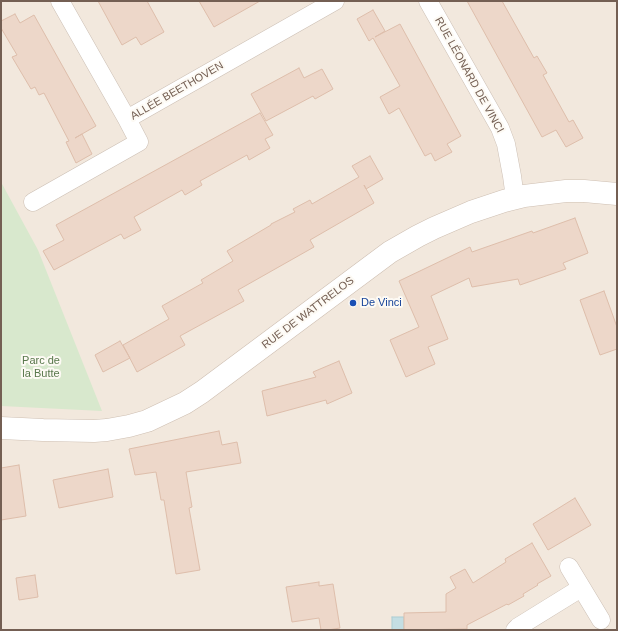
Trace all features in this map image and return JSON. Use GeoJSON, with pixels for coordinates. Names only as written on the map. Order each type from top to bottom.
{"type":"FeatureCollection","features":[{"type":"Feature","properties":{"kind":"street"},"geometry":{"type":"LineString","coordinates":[[60,1],[127,119]]}},
{"type":"Feature","properties":{"kind":"street","name":"ALLÉE BEETHOVEN"},"geometry":{"type":"LineString","coordinates":[[33,202],[139,142],[127,119],[335,1]]}},
{"type":"Feature","properties":{"kind":"street","name":"RUE LÉONARD DE VINCI"},"geometry":{"type":"LineString","coordinates":[[428,1],[500,128],[506,144],[515,198]]}},
{"type":"Feature","properties":{"kind":"street","name":"RUE DE WATTRELOS"},"geometry":{"type":"LineString","coordinates":[[1,428],[80,431],[107,430],[147,421],[185,403],[202,392],[390,252],[434,228],[470,212],[515,198],[566,192],[617,194]]}},
{"type":"Feature","properties":{"kind":"street"},"geometry":{"type":"LineString","coordinates":[[569,567],[601,620]]}},
{"type":"Feature","properties":{"kind":"street"},"geometry":{"type":"LineString","coordinates":[[516,630],[518,627],[581,588]]}},
{"type":"Feature","properties":{"kind":"shaded area"},"geometry":{"type":"Polygon","coordinates":[[[1,1],[617,1],[617,630],[1,630],[1,1]]]}},
{"type":"Feature","properties":{"kind":"green space","name":"Parc de la Butte"},"geometry":{"type":"Polygon","coordinates":[[[1,182],[38,250],[102,411],[1,406],[1,182]]]}},
{"type":"Feature","properties":{"kind":"water"},"geometry":{"type":"Polygon","coordinates":[[[392,617],[404,617],[404,630],[392,630],[392,617]]]}},
{"type":"Feature","properties":{"kind":"building"},"geometry":{"type":"Polygon","coordinates":[[[98,1],[147,1],[164,32],[141,45],[136,37],[122,45],[98,1]]]}},
{"type":"Feature","properties":{"kind":"building"},"geometry":{"type":"Polygon","coordinates":[[[199,1],[260,1],[214,27],[199,1]]]}},
{"type":"Feature","properties":{"kind":"building"},"geometry":{"type":"Polygon","coordinates":[[[467,1],[502,1],[534,58],[537,56],[547,73],[543,75],[569,122],[573,120],[583,138],[566,147],[556,130],[542,137],[467,1]]]}},
{"type":"Feature","properties":{"kind":"building"},"geometry":{"type":"Polygon","coordinates":[[[373,10],[385,31],[375,37],[400,24],[461,136],[447,144],[452,152],[435,161],[431,153],[425,156],[399,108],[389,114],[380,97],[400,86],[373,38],[369,41],[357,19],[373,10]]]}},
{"type":"Feature","properties":{"kind":"building"},"geometry":{"type":"Polygon","coordinates":[[[15,14],[20,23],[34,15],[96,126],[82,134],[92,154],[76,163],[66,142],[69,141],[44,93],[39,95],[35,87],[31,89],[12,57],[17,55],[1,28],[1,21],[15,14]]]}},
{"type":"Feature","properties":{"kind":"building"},"geometry":{"type":"Polygon","coordinates":[[[299,68],[304,78],[322,69],[333,89],[315,99],[313,96],[266,121],[251,94],[299,68]]]}},
{"type":"Feature","properties":{"kind":"building"},"geometry":{"type":"Polygon","coordinates":[[[260,113],[273,135],[265,139],[270,148],[249,160],[247,155],[200,181],[202,185],[185,195],[182,190],[134,217],[141,230],[124,239],[121,234],[54,270],[43,251],[64,240],[56,225],[260,113]]]}},
{"type":"Feature","properties":{"kind":"building"},"geometry":{"type":"Polygon","coordinates":[[[370,156],[383,179],[366,189],[374,203],[310,240],[314,247],[238,290],[244,301],[180,336],[185,345],[137,372],[123,345],[169,319],[162,306],[203,283],[201,280],[233,261],[227,251],[271,224],[295,212],[293,209],[310,200],[312,204],[359,177],[352,166],[370,156]]]}},
{"type":"Feature","properties":{"kind":"building"},"geometry":{"type":"Polygon","coordinates":[[[575,218],[588,253],[563,263],[566,269],[520,285],[518,279],[472,287],[469,278],[431,296],[448,339],[428,347],[435,364],[406,377],[390,340],[419,327],[399,281],[470,247],[472,252],[575,218]]]}},
{"type":"Feature","properties":{"kind":"building"},"geometry":{"type":"Polygon","coordinates":[[[604,291],[617,327],[617,349],[600,355],[580,300],[604,291]]]}},
{"type":"Feature","properties":{"kind":"building"},"geometry":{"type":"Polygon","coordinates":[[[120,341],[130,358],[103,372],[95,355],[120,341]]]}},
{"type":"Feature","properties":{"kind":"building"},"geometry":{"type":"Polygon","coordinates":[[[339,361],[352,393],[327,404],[326,400],[267,416],[262,391],[316,377],[313,372],[339,361]]]}},
{"type":"Feature","properties":{"kind":"building"},"geometry":{"type":"Polygon","coordinates":[[[219,431],[222,445],[237,442],[241,463],[186,472],[192,507],[189,508],[200,570],[176,574],[164,500],[161,500],[156,472],[135,475],[129,449],[219,431]]]}},
{"type":"Feature","properties":{"kind":"building"},"geometry":{"type":"Polygon","coordinates":[[[19,465],[26,516],[1,520],[1,468],[19,465]]]}},
{"type":"Feature","properties":{"kind":"building"},"geometry":{"type":"Polygon","coordinates":[[[108,469],[113,497],[59,508],[53,480],[108,469]]]}},
{"type":"Feature","properties":{"kind":"building"},"geometry":{"type":"Polygon","coordinates":[[[575,498],[591,525],[548,550],[533,524],[575,498]]]}},
{"type":"Feature","properties":{"kind":"building"},"geometry":{"type":"Polygon","coordinates":[[[532,543],[551,576],[523,594],[524,596],[467,625],[467,629],[404,630],[404,613],[446,612],[446,594],[456,588],[450,577],[465,569],[473,583],[506,562],[505,559],[532,543]]]}},
{"type":"Feature","properties":{"kind":"building"},"geometry":{"type":"Polygon","coordinates":[[[35,575],[38,597],[19,600],[16,578],[35,575]]]}},
{"type":"Feature","properties":{"kind":"building"},"geometry":{"type":"Polygon","coordinates":[[[319,582],[319,586],[333,584],[340,628],[321,630],[319,618],[292,622],[286,587],[319,582]]]}},
{"type":"Feature","properties":{"kind":"place","name":"De Vinci"},"geometry":{"type":"Point","coordinates":[353,303]}}]}
